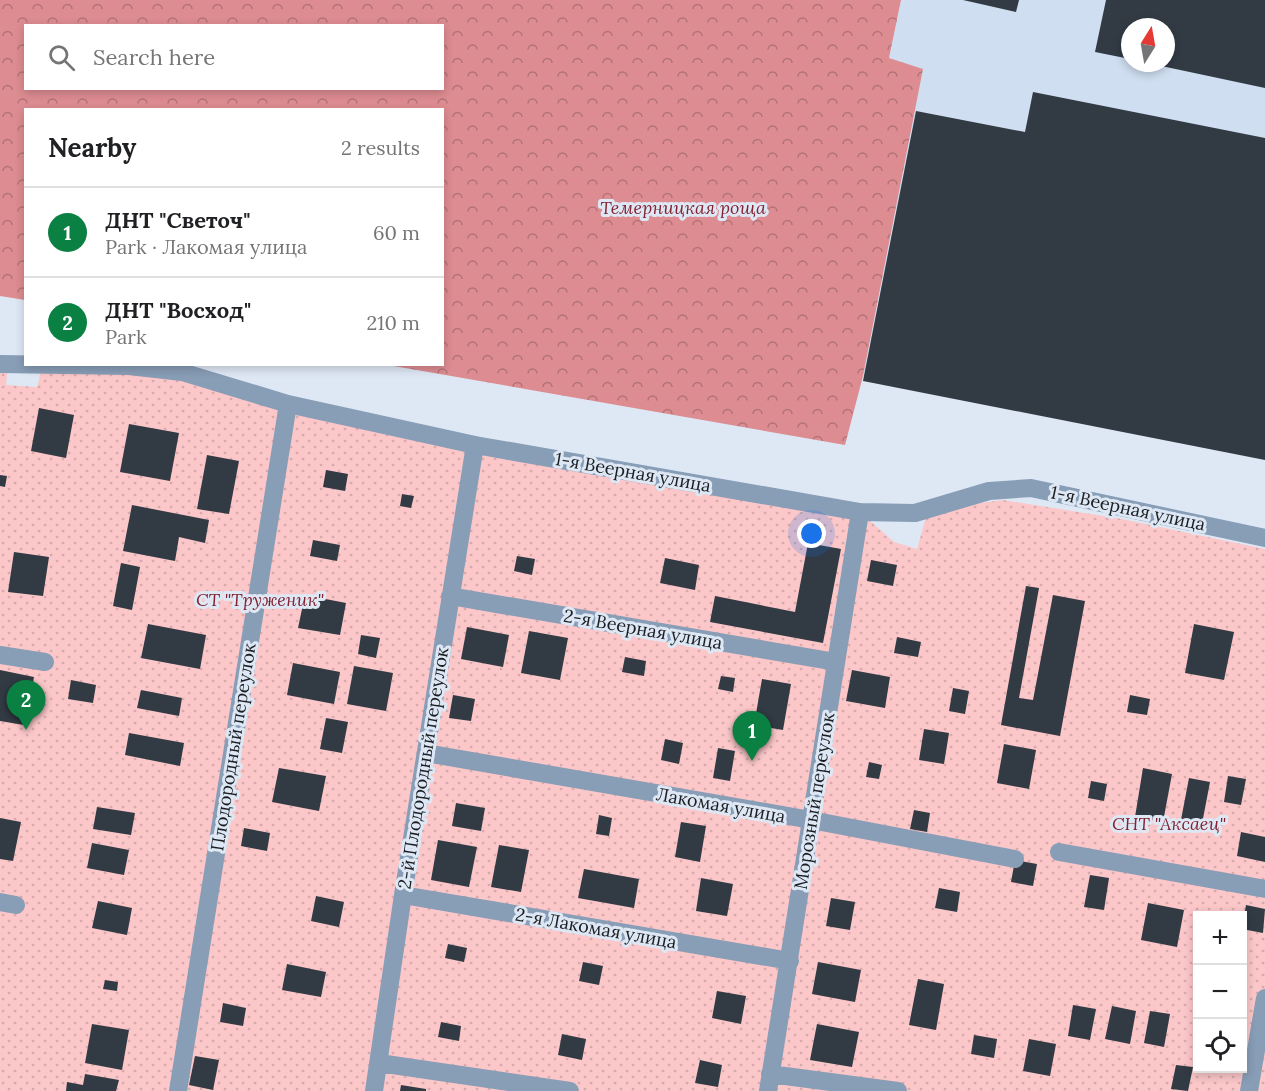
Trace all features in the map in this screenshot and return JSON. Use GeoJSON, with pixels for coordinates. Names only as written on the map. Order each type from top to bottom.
{"type":"FeatureCollection","features":[{"type":"Feature","properties":{"kind":"street","name":"1-я Веерная улица"},"geometry":{"type":"LineString","coordinates":[[0,364],[24,364]]}},
{"type":"Feature","properties":{"kind":"street","name":"1-я Веерная улица"},"geometry":{"type":"LineString","coordinates":[[129,366],[182,372],[288,404],[475,445],[860,512],[915,513],[989,491],[1031,488],[1265,538]]}},
{"type":"Feature","properties":{"kind":"street","name":"Плодородный переулок"},"geometry":{"type":"LineString","coordinates":[[178,1091],[288,404]]}},
{"type":"Feature","properties":{"kind":"street","name":"2-й Плодородный переулок"},"geometry":{"type":"LineString","coordinates":[[374,1091],[475,445]]}},
{"type":"Feature","properties":{"kind":"street","name":"Морозный переулок"},"geometry":{"type":"LineString","coordinates":[[769,1082],[860,512]]}},
{"type":"Feature","properties":{"kind":"street","name":"2-я Веерная улица"},"geometry":{"type":"LineString","coordinates":[[450,596],[836,662]]}},
{"type":"Feature","properties":{"kind":"street"},"geometry":{"type":"LineString","coordinates":[[0,654],[45,663]]}},
{"type":"Feature","properties":{"kind":"street","name":"Лакомая улица"},"geometry":{"type":"LineString","coordinates":[[426,753],[811,820],[1014,859]]}},
{"type":"Feature","properties":{"kind":"street"},"geometry":{"type":"LineString","coordinates":[[1059,852],[1265,889]]}},
{"type":"Feature","properties":{"kind":"street","name":"2-я Лакомая улица"},"geometry":{"type":"LineString","coordinates":[[403,895],[790,961]]}},
{"type":"Feature","properties":{"kind":"street"},"geometry":{"type":"LineString","coordinates":[[1249,1091],[1265,998]]}},
{"type":"Feature","properties":{"kind":"street"},"geometry":{"type":"LineString","coordinates":[[379,1063],[570,1091]]}},
{"type":"Feature","properties":{"kind":"street"},"geometry":{"type":"LineString","coordinates":[[769,1082],[898,1091]]}},
{"type":"Feature","properties":{"kind":"shaded area"},"geometry":{"type":"Polygon","coordinates":[[[901,0],[1265,0],[1265,458],[863,376],[923,69],[889,59],[901,0]]]}},
{"type":"Feature","properties":{"kind":"green space","name":"Темерницкая роща"},"geometry":{"type":"Polygon","coordinates":[[[0,0],[901,0],[889,58],[923,69],[863,376],[845,445],[394,366],[444,366],[444,108],[24,108],[24,300],[0,296],[0,0]]]}},
{"type":"Feature","properties":{"kind":"green space"},"geometry":{"type":"Polygon","coordinates":[[[0,363],[8,364],[6,385],[37,387],[42,368],[158,366],[472,442],[860,512],[894,542],[917,549],[928,510],[1003,500],[1122,519],[1265,549],[1265,1091],[0,1091],[0,363]]]}},
{"type":"Feature","properties":{"kind":"building"},"geometry":{"type":"Polygon","coordinates":[[[963,0],[1019,0],[1016,12],[963,0]]]}},
{"type":"Feature","properties":{"kind":"building"},"geometry":{"type":"Polygon","coordinates":[[[1106,0],[1265,0],[1265,88],[1175,69],[1175,18],[1121,18],[1121,57],[1095,52],[1106,0]]]}},
{"type":"Feature","properties":{"kind":"building"},"geometry":{"type":"Polygon","coordinates":[[[1033,92],[1265,138],[1265,460],[863,381],[916,111],[1025,132],[1033,92]]]}},
{"type":"Feature","properties":{"kind":"building"},"geometry":{"type":"Polygon","coordinates":[[[39,408],[74,415],[66,458],[31,451],[39,408]]]}},
{"type":"Feature","properties":{"kind":"building"},"geometry":{"type":"Polygon","coordinates":[[[129,424],[179,433],[170,481],[120,472],[129,424]]]}},
{"type":"Feature","properties":{"kind":"building"},"geometry":{"type":"Polygon","coordinates":[[[207,455],[239,461],[229,514],[197,509],[207,455]]]}},
{"type":"Feature","properties":{"kind":"building"},"geometry":{"type":"Polygon","coordinates":[[[326,470],[348,474],[345,491],[323,487],[326,470]]]}},
{"type":"Feature","properties":{"kind":"building"},"geometry":{"type":"Polygon","coordinates":[[[0,475],[7,476],[5,487],[0,486],[0,475]]]}},
{"type":"Feature","properties":{"kind":"building"},"geometry":{"type":"Polygon","coordinates":[[[402,494],[414,496],[411,508],[400,506],[402,494]]]}},
{"type":"Feature","properties":{"kind":"building"},"geometry":{"type":"Polygon","coordinates":[[[132,505],[209,520],[205,543],[179,537],[175,561],[123,551],[132,505]]]}},
{"type":"Feature","properties":{"kind":"building"},"geometry":{"type":"Polygon","coordinates":[[[313,540],[340,545],[337,561],[310,556],[313,540]]]}},
{"type":"Feature","properties":{"kind":"building"},"geometry":{"type":"Polygon","coordinates":[[[808,543],[841,549],[823,643],[710,622],[715,596],[795,612],[808,543]]]}},
{"type":"Feature","properties":{"kind":"building"},"geometry":{"type":"Polygon","coordinates":[[[14,552],[49,557],[43,596],[8,592],[14,552]]]}},
{"type":"Feature","properties":{"kind":"building"},"geometry":{"type":"Polygon","coordinates":[[[517,556],[535,559],[532,575],[514,571],[517,556]]]}},
{"type":"Feature","properties":{"kind":"building"},"geometry":{"type":"Polygon","coordinates":[[[665,558],[699,565],[695,590],[660,583],[665,558]]]}},
{"type":"Feature","properties":{"kind":"building"},"geometry":{"type":"Polygon","coordinates":[[[871,560],[897,565],[893,586],[867,581],[871,560]]]}},
{"type":"Feature","properties":{"kind":"building"},"geometry":{"type":"Polygon","coordinates":[[[121,563],[140,567],[132,610],[113,606],[121,563]]]}},
{"type":"Feature","properties":{"kind":"building"},"geometry":{"type":"Polygon","coordinates":[[[1026,586],[1039,588],[1019,698],[1033,700],[1053,595],[1085,601],[1060,736],[1001,725],[1026,586]]]}},
{"type":"Feature","properties":{"kind":"building"},"geometry":{"type":"Polygon","coordinates":[[[305,595],[346,603],[340,635],[298,628],[305,595]]]}},
{"type":"Feature","properties":{"kind":"building"},"geometry":{"type":"Polygon","coordinates":[[[148,624],[206,635],[200,669],[141,658],[148,624]]]}},
{"type":"Feature","properties":{"kind":"building"},"geometry":{"type":"Polygon","coordinates":[[[1194,624],[1234,632],[1224,680],[1185,673],[1194,624]]]}},
{"type":"Feature","properties":{"kind":"building"},"geometry":{"type":"Polygon","coordinates":[[[467,627],[509,635],[503,667],[461,659],[467,627]]]}},
{"type":"Feature","properties":{"kind":"building"},"geometry":{"type":"Polygon","coordinates":[[[529,631],[568,638],[560,680],[521,673],[529,631]]]}},
{"type":"Feature","properties":{"kind":"building"},"geometry":{"type":"Polygon","coordinates":[[[361,635],[380,638],[376,658],[358,654],[361,635]]]}},
{"type":"Feature","properties":{"kind":"building"},"geometry":{"type":"Polygon","coordinates":[[[897,637],[921,642],[918,657],[894,653],[897,637]]]}},
{"type":"Feature","properties":{"kind":"building"},"geometry":{"type":"Polygon","coordinates":[[[625,657],[646,661],[644,676],[622,672],[625,657]]]}},
{"type":"Feature","properties":{"kind":"building"},"geometry":{"type":"Polygon","coordinates":[[[293,663],[340,672],[334,704],[287,695],[293,663]]]}},
{"type":"Feature","properties":{"kind":"building"},"geometry":{"type":"Polygon","coordinates":[[[354,666],[393,673],[386,711],[347,704],[354,666]]]}},
{"type":"Feature","properties":{"kind":"building"},"geometry":{"type":"Polygon","coordinates":[[[0,670],[34,677],[24,725],[0,721],[0,670]]]}},
{"type":"Feature","properties":{"kind":"building"},"geometry":{"type":"Polygon","coordinates":[[[852,670],[890,677],[885,708],[846,701],[852,670]]]}},
{"type":"Feature","properties":{"kind":"building"},"geometry":{"type":"Polygon","coordinates":[[[721,676],[735,678],[733,692],[718,689],[721,676]]]}},
{"type":"Feature","properties":{"kind":"building"},"geometry":{"type":"Polygon","coordinates":[[[762,679],[791,684],[783,730],[754,725],[762,679]]]}},
{"type":"Feature","properties":{"kind":"building"},"geometry":{"type":"Polygon","coordinates":[[[71,680],[96,685],[93,703],[68,699],[71,680]]]}},
{"type":"Feature","properties":{"kind":"building"},"geometry":{"type":"Polygon","coordinates":[[[953,688],[969,691],[965,714],[949,711],[953,688]]]}},
{"type":"Feature","properties":{"kind":"building"},"geometry":{"type":"Polygon","coordinates":[[[141,690],[182,698],[179,716],[137,708],[141,690]]]}},
{"type":"Feature","properties":{"kind":"building"},"geometry":{"type":"Polygon","coordinates":[[[453,695],[475,699],[471,721],[449,718],[453,695]]]}},
{"type":"Feature","properties":{"kind":"building"},"geometry":{"type":"Polygon","coordinates":[[[1130,695],[1150,699],[1147,715],[1127,712],[1130,695]]]}},
{"type":"Feature","properties":{"kind":"building"},"geometry":{"type":"Polygon","coordinates":[[[326,718],[348,722],[342,753],[320,749],[326,718]]]}},
{"type":"Feature","properties":{"kind":"building"},"geometry":{"type":"Polygon","coordinates":[[[924,729],[949,733],[944,764],[919,760],[924,729]]]}},
{"type":"Feature","properties":{"kind":"building"},"geometry":{"type":"Polygon","coordinates":[[[129,733],[184,743],[180,766],[125,755],[129,733]]]}},
{"type":"Feature","properties":{"kind":"building"},"geometry":{"type":"Polygon","coordinates":[[[665,739],[683,743],[679,764],[661,760],[665,739]]]}},
{"type":"Feature","properties":{"kind":"building"},"geometry":{"type":"Polygon","coordinates":[[[1004,744],[1036,750],[1029,789],[997,783],[1004,744]]]}},
{"type":"Feature","properties":{"kind":"building"},"geometry":{"type":"Polygon","coordinates":[[[718,748],[735,751],[730,781],[713,778],[718,748]]]}},
{"type":"Feature","properties":{"kind":"building"},"geometry":{"type":"Polygon","coordinates":[[[869,762],[882,765],[879,779],[866,777],[869,762]]]}},
{"type":"Feature","properties":{"kind":"building"},"geometry":{"type":"Polygon","coordinates":[[[279,768],[326,776],[319,811],[272,802],[279,768]]]}},
{"type":"Feature","properties":{"kind":"building"},"geometry":{"type":"Polygon","coordinates":[[[1143,768],[1172,774],[1163,822],[1135,817],[1143,768]]]}},
{"type":"Feature","properties":{"kind":"building"},"geometry":{"type":"Polygon","coordinates":[[[1228,776],[1246,779],[1241,805],[1224,802],[1228,776]]]}},
{"type":"Feature","properties":{"kind":"building"},"geometry":{"type":"Polygon","coordinates":[[[1189,778],[1210,782],[1201,829],[1180,825],[1189,778]]]}},
{"type":"Feature","properties":{"kind":"building"},"geometry":{"type":"Polygon","coordinates":[[[1091,781],[1107,784],[1104,801],[1088,798],[1091,781]]]}},
{"type":"Feature","properties":{"kind":"building"},"geometry":{"type":"Polygon","coordinates":[[[456,803],[485,808],[481,831],[452,826],[456,803]]]}},
{"type":"Feature","properties":{"kind":"building"},"geometry":{"type":"Polygon","coordinates":[[[97,807],[135,813],[131,835],[93,829],[97,807]]]}},
{"type":"Feature","properties":{"kind":"building"},"geometry":{"type":"Polygon","coordinates":[[[914,810],[930,813],[927,832],[910,829],[914,810]]]}},
{"type":"Feature","properties":{"kind":"building"},"geometry":{"type":"Polygon","coordinates":[[[599,815],[612,818],[609,836],[596,834],[599,815]]]}},
{"type":"Feature","properties":{"kind":"building"},"geometry":{"type":"Polygon","coordinates":[[[0,818],[21,822],[13,861],[0,859],[0,818]]]}},
{"type":"Feature","properties":{"kind":"building"},"geometry":{"type":"Polygon","coordinates":[[[681,822],[706,826],[700,862],[675,857],[681,822]]]}},
{"type":"Feature","properties":{"kind":"building"},"geometry":{"type":"Polygon","coordinates":[[[244,828],[270,833],[267,851],[241,846],[244,828]]]}},
{"type":"Feature","properties":{"kind":"building"},"geometry":{"type":"Polygon","coordinates":[[[1241,832],[1265,837],[1265,862],[1237,856],[1241,832]]]}},
{"type":"Feature","properties":{"kind":"building"},"geometry":{"type":"Polygon","coordinates":[[[438,840],[477,847],[469,887],[431,880],[438,840]]]}},
{"type":"Feature","properties":{"kind":"building"},"geometry":{"type":"Polygon","coordinates":[[[92,843],[129,850],[124,875],[87,868],[92,843]]]}},
{"type":"Feature","properties":{"kind":"building"},"geometry":{"type":"Polygon","coordinates":[[[499,845],[529,850],[521,892],[491,887],[499,845]]]}},
{"type":"Feature","properties":{"kind":"building"},"geometry":{"type":"Polygon","coordinates":[[[1015,860],[1037,864],[1033,886],[1011,882],[1015,860]]]}},
{"type":"Feature","properties":{"kind":"building"},"geometry":{"type":"Polygon","coordinates":[[[584,869],[639,879],[634,908],[578,898],[584,869]]]}},
{"type":"Feature","properties":{"kind":"building"},"geometry":{"type":"Polygon","coordinates":[[[1090,875],[1109,878],[1104,910],[1084,907],[1090,875]]]}},
{"type":"Feature","properties":{"kind":"building"},"geometry":{"type":"Polygon","coordinates":[[[701,878],[733,884],[727,916],[696,911],[701,878]]]}},
{"type":"Feature","properties":{"kind":"building"},"geometry":{"type":"Polygon","coordinates":[[[939,888],[960,892],[957,912],[935,908],[939,888]]]}},
{"type":"Feature","properties":{"kind":"building"},"geometry":{"type":"Polygon","coordinates":[[[316,896],[344,902],[339,927],[311,921],[316,896]]]}},
{"type":"Feature","properties":{"kind":"building"},"geometry":{"type":"Polygon","coordinates":[[[831,898],[855,902],[850,930],[826,926],[831,898]]]}},
{"type":"Feature","properties":{"kind":"building"},"geometry":{"type":"Polygon","coordinates":[[[98,901],[132,908],[127,935],[92,928],[98,901]]]}},
{"type":"Feature","properties":{"kind":"building"},"geometry":{"type":"Polygon","coordinates":[[[1148,903],[1184,910],[1177,947],[1141,940],[1148,903]]]}},
{"type":"Feature","properties":{"kind":"building"},"geometry":{"type":"Polygon","coordinates":[[[1246,905],[1265,909],[1263,933],[1247,930],[1247,911],[1245,911],[1246,905]]]}},
{"type":"Feature","properties":{"kind":"building"},"geometry":{"type":"Polygon","coordinates":[[[448,944],[467,948],[464,962],[445,958],[448,944]]]}},
{"type":"Feature","properties":{"kind":"building"},"geometry":{"type":"Polygon","coordinates":[[[583,962],[603,966],[599,985],[579,981],[583,962]]]}},
{"type":"Feature","properties":{"kind":"building"},"geometry":{"type":"Polygon","coordinates":[[[818,962],[861,970],[855,1002],[812,994],[818,962]]]}},
{"type":"Feature","properties":{"kind":"building"},"geometry":{"type":"Polygon","coordinates":[[[287,964],[326,972],[321,997],[282,990],[287,964]]]}},
{"type":"Feature","properties":{"kind":"building"},"geometry":{"type":"Polygon","coordinates":[[[918,979],[944,984],[936,1030],[909,1025],[918,979]]]}},
{"type":"Feature","properties":{"kind":"building"},"geometry":{"type":"Polygon","coordinates":[[[105,980],[118,982],[117,991],[103,989],[105,980]]]}},
{"type":"Feature","properties":{"kind":"building"},"geometry":{"type":"Polygon","coordinates":[[[717,991],[746,996],[741,1024],[712,1018],[717,991]]]}},
{"type":"Feature","properties":{"kind":"building"},"geometry":{"type":"Polygon","coordinates":[[[223,1003],[246,1008],[243,1026],[220,1022],[223,1003]]]}},
{"type":"Feature","properties":{"kind":"building"},"geometry":{"type":"Polygon","coordinates":[[[1073,1005],[1096,1009],[1090,1040],[1068,1036],[1073,1005]]]}},
{"type":"Feature","properties":{"kind":"building"},"geometry":{"type":"Polygon","coordinates":[[[1112,1006],[1136,1011],[1130,1044],[1105,1039],[1112,1006]]]}},
{"type":"Feature","properties":{"kind":"building"},"geometry":{"type":"Polygon","coordinates":[[[1150,1011],[1170,1014],[1164,1047],[1144,1043],[1150,1011]]]}},
{"type":"Feature","properties":{"kind":"building"},"geometry":{"type":"Polygon","coordinates":[[[441,1022],[461,1026],[459,1041],[438,1037],[441,1022]]]}},
{"type":"Feature","properties":{"kind":"building"},"geometry":{"type":"Polygon","coordinates":[[[92,1024],[129,1030],[122,1070],[85,1063],[92,1024]]]}},
{"type":"Feature","properties":{"kind":"building"},"geometry":{"type":"Polygon","coordinates":[[[817,1024],[859,1032],[852,1067],[810,1060],[817,1024]]]}},
{"type":"Feature","properties":{"kind":"building"},"geometry":{"type":"Polygon","coordinates":[[[562,1034],[586,1039],[582,1060],[558,1055],[562,1034]]]}},
{"type":"Feature","properties":{"kind":"building"},"geometry":{"type":"Polygon","coordinates":[[[974,1035],[997,1039],[994,1058],[971,1054],[974,1035]]]}},
{"type":"Feature","properties":{"kind":"building"},"geometry":{"type":"Polygon","coordinates":[[[1029,1039],[1056,1044],[1050,1076],[1023,1071],[1029,1039]]]}},
{"type":"Feature","properties":{"kind":"building"},"geometry":{"type":"Polygon","coordinates":[[[195,1056],[219,1060],[213,1090],[189,1085],[195,1056]]]}},
{"type":"Feature","properties":{"kind":"building"},"geometry":{"type":"Polygon","coordinates":[[[700,1060],[722,1065],[718,1087],[695,1083],[700,1060]]]}},
{"type":"Feature","properties":{"kind":"building"},"geometry":{"type":"Polygon","coordinates":[[[1176,1065],[1193,1067],[1188,1091],[1171,1089],[1176,1065]]]}},
{"type":"Feature","properties":{"kind":"building"},"geometry":{"type":"Polygon","coordinates":[[[85,1074],[119,1080],[116,1091],[66,1091],[67,1082],[83,1085],[85,1074]]]}},
{"type":"Feature","properties":{"kind":"building"},"geometry":{"type":"Polygon","coordinates":[[[401,1085],[426,1089],[426,1091],[400,1091],[401,1085]]]}},
{"type":"Feature","properties":{"kind":"place","name":"ДНТ \"Восход\""},"geometry":{"type":"Point","coordinates":[26,730]}},
{"type":"Feature","properties":{"kind":"place","name":"ДНТ \"Светоч\""},"geometry":{"type":"Point","coordinates":[752,761]}},
{"type":"Feature","properties":{"kind":"park label","name":"СТ \"Труженик\""},"geometry":{"type":"Point","coordinates":[260,599]}},
{"type":"Feature","properties":{"kind":"park label","name":"СНТ \"Аксаец\""},"geometry":{"type":"Point","coordinates":[1169,823]}}]}
